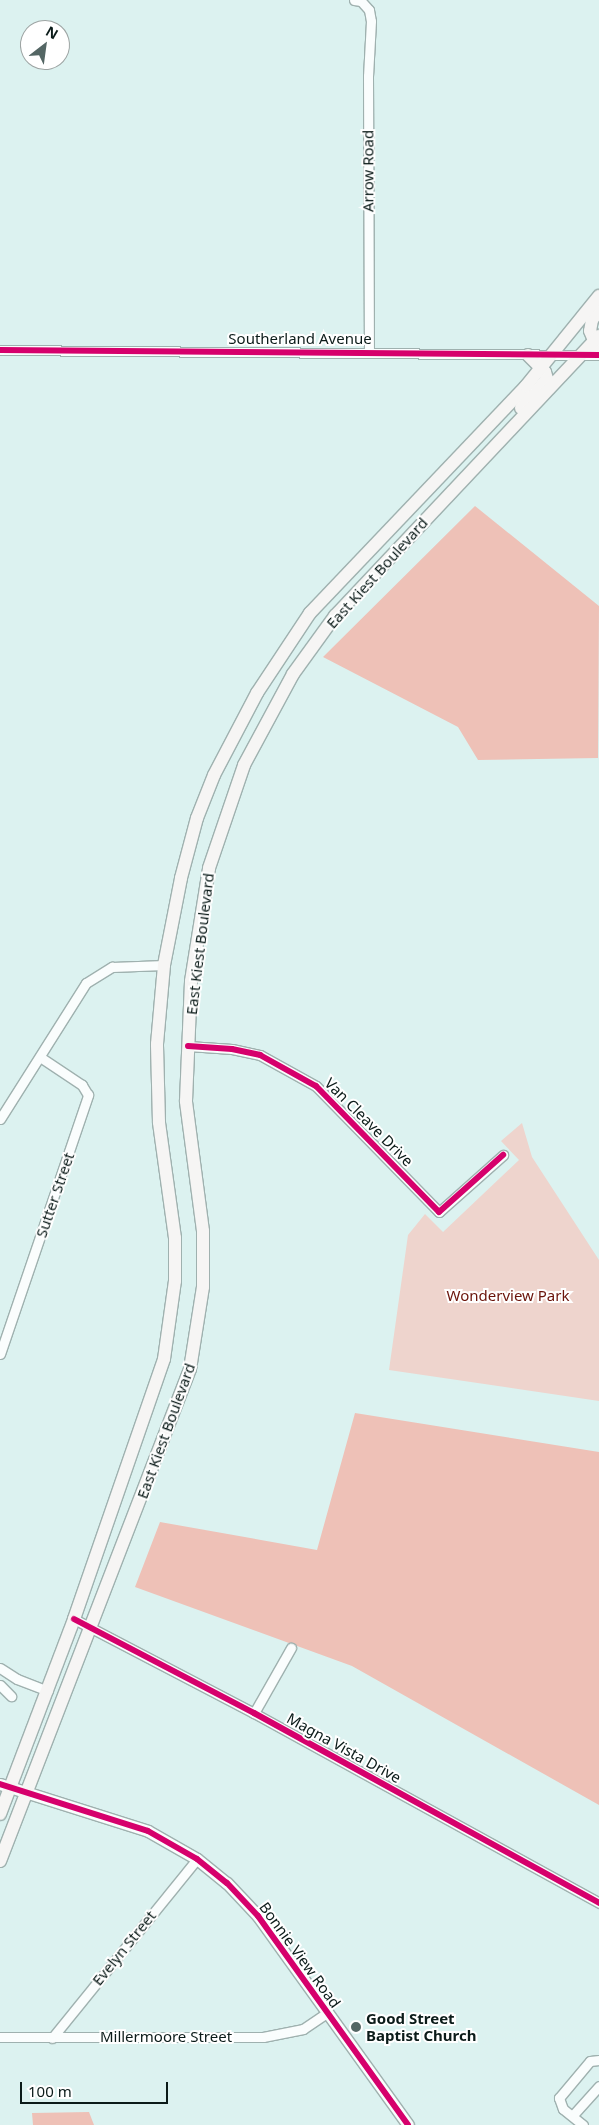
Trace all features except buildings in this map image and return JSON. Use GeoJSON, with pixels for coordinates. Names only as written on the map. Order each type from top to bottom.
{"type":"FeatureCollection","features":[{"type":"Feature","properties":{"kind":"main road","name":"East Kiest Boulevard"},"geometry":{"type":"LineString","coordinates":[[0,1814],[5,1786],[48,1691],[164,1359],[175,1281],[175,1238],[159,1122],[157,1044],[164,965],[181,878],[197,818],[235,730],[276,663],[316,607],[541,368],[599,296]]}},
{"type":"Feature","properties":{"kind":"main road"},"geometry":{"type":"LineString","coordinates":[[598,346],[590,331],[592,320],[599,311]]}},
{"type":"Feature","properties":{"kind":"main road","name":"East Kiest Boulevard"},"geometry":{"type":"LineString","coordinates":[[0,1861],[28,1794],[170,1427],[190,1369],[200,1318],[203,1231],[186,1102],[191,981],[209,868],[244,765],[292,674],[335,616],[369,578],[583,355],[598,346]]}},
{"type":"Feature","properties":{"kind":"main road"},"geometry":{"type":"LineString","coordinates":[[509,432],[519,411],[547,379],[541,368],[528,355]]}},
{"type":"Feature","properties":{"kind":"main road"},"geometry":{"type":"LineString","coordinates":[[276,663],[292,674]]}},
{"type":"Feature","properties":{"kind":"street","name":"Arrow Road"},"geometry":{"type":"LineString","coordinates":[[354,0],[361,1],[369,10],[371,21],[368,85],[369,351]]}},
{"type":"Feature","properties":{"kind":"street","name":"Southerland Avenue"},"geometry":{"type":"LineString","coordinates":[[0,350],[369,351],[583,355]]}},
{"type":"Feature","properties":{"kind":"street"},"geometry":{"type":"LineString","coordinates":[[0,1119],[86,983],[96,974],[126,965],[164,965]]}},
{"type":"Feature","properties":{"kind":"street","name":"Van Cleave Drive"},"geometry":{"type":"LineString","coordinates":[[188,1046],[232,1049],[260,1055],[316,1086],[439,1212],[503,1154]]}},
{"type":"Feature","properties":{"kind":"street","name":"Sutter Street"},"geometry":{"type":"LineString","coordinates":[[0,1354],[88,1094],[82,1085],[40,1058]]}},
{"type":"Feature","properties":{"kind":"street","name":"Magna Vista Drive"},"geometry":{"type":"LineString","coordinates":[[74,1619],[254,1713],[599,1903]]}},
{"type":"Feature","properties":{"kind":"street"},"geometry":{"type":"LineString","coordinates":[[254,1713],[291,1648]]}},
{"type":"Feature","properties":{"kind":"street"},"geometry":{"type":"LineString","coordinates":[[0,1668],[24,1683],[48,1691]]}},
{"type":"Feature","properties":{"kind":"street"},"geometry":{"type":"LineString","coordinates":[[0,1685],[12,1696]]}},
{"type":"Feature","properties":{"kind":"street","name":"Bonnie View Road"},"geometry":{"type":"LineString","coordinates":[[5,1786],[124,1822],[197,1859],[227,1883],[253,1910],[408,2125]]}},
{"type":"Feature","properties":{"kind":"street","name":"Evelyn Street"},"geometry":{"type":"LineString","coordinates":[[52,2038],[197,1859]]}},
{"type":"Feature","properties":{"kind":"street","name":"Millermoore Street"},"geometry":{"type":"LineString","coordinates":[[0,2037],[277,2036],[303,2029],[327,2013]]}},
{"type":"Feature","properties":{"kind":"street"},"geometry":{"type":"LineString","coordinates":[[584,2125],[558,2103],[559,2098],[590,2060],[599,2060]]}},
{"type":"Feature","properties":{"kind":"street"},"geometry":{"type":"LineString","coordinates":[[573,2115],[599,2086]]}},
{"type":"Feature","properties":{"kind":"green space","name":"Wonderview Park"},"geometry":{"type":"Polygon","coordinates":[[[522,1123],[532,1157],[599,1260],[599,1401],[389,1370],[408,1235],[425,1214],[443,1232],[519,1160],[501,1141],[522,1123]]]}},
{"type":"Feature","properties":{"kind":"shaded area"},"geometry":{"type":"Polygon","coordinates":[[[475,506],[599,606],[598,758],[478,760],[458,727],[323,657],[475,506]]]}},
{"type":"Feature","properties":{"kind":"shaded area"},"geometry":{"type":"Polygon","coordinates":[[[355,1413],[599,1452],[599,1805],[352,1666],[135,1587],[160,1522],[317,1550],[355,1413]]]}},
{"type":"Feature","properties":{"kind":"shaded area"},"geometry":{"type":"Polygon","coordinates":[[[89,2112],[94,2125],[33,2125],[32,2113],[89,2112]]]}},
{"type":"Feature","properties":{"kind":"cycle path"},"geometry":{"type":"LineString","coordinates":[[0,350],[599,355]]}},
{"type":"Feature","properties":{"kind":"cycle path"},"geometry":{"type":"LineString","coordinates":[[188,1046],[232,1049],[260,1055],[316,1086],[439,1212],[503,1155]]}},
{"type":"Feature","properties":{"kind":"cycle path"},"geometry":{"type":"LineString","coordinates":[[74,1619],[254,1713],[599,1903]]}},
{"type":"Feature","properties":{"kind":"cycle path"},"geometry":{"type":"LineString","coordinates":[[0,1784],[148,1831],[197,1859],[227,1883],[258,1916],[408,2125]]}},
{"type":"Feature","properties":{"kind":"place","name":"Good Street Baptist Church"},"geometry":{"type":"Point","coordinates":[356,2027]}}]}
